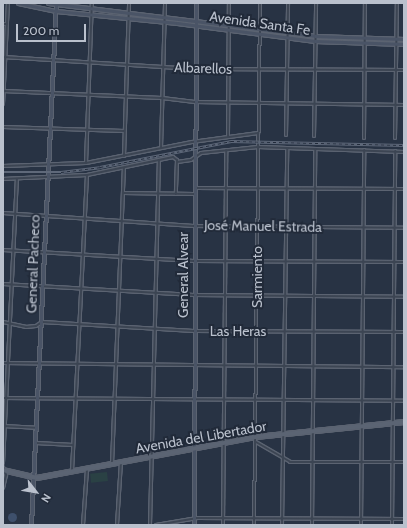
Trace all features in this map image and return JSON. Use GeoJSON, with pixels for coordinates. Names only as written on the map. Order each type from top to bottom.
{"type":"FeatureCollection","features":[{"type":"Feature","properties":{"kind":"main road","name":"Avenida del Libertador"},"geometry":{"type":"LineString","coordinates":[[4,469],[35,478],[225,443],[256,440],[284,434],[404,422]]}},
{"type":"Feature","properties":{"kind":"street"},"geometry":{"type":"LineString","coordinates":[[3,104],[4,57],[8,3]]}},
{"type":"Feature","properties":{"kind":"street","name":"Avenida Santa Fe"},"geometry":{"type":"LineString","coordinates":[[18,3],[56,11],[196,25],[315,41],[366,44],[404,44]]}},
{"type":"Feature","properties":{"kind":"street","name":"Avenida Santa Fe"},"geometry":{"type":"LineString","coordinates":[[48,3],[196,20],[315,36],[366,39],[404,39]]}},
{"type":"Feature","properties":{"kind":"street"},"geometry":{"type":"LineString","coordinates":[[86,163],[92,3]]}},
{"type":"Feature","properties":{"kind":"street"},"geometry":{"type":"LineString","coordinates":[[124,156],[124,97],[127,64],[129,3]]}},
{"type":"Feature","properties":{"kind":"street"},"geometry":{"type":"LineString","coordinates":[[161,148],[165,3]]}},
{"type":"Feature","properties":{"kind":"street","name":"General Alvear"},"geometry":{"type":"LineString","coordinates":[[194,525],[194,188],[196,3]]}},
{"type":"Feature","properties":{"kind":"street"},"geometry":{"type":"LineString","coordinates":[[228,136],[230,30],[229,3]]}},
{"type":"Feature","properties":{"kind":"street","name":"Sarmiento"},"geometry":{"type":"LineString","coordinates":[[254,525],[260,3]]}},
{"type":"Feature","properties":{"kind":"street"},"geometry":{"type":"LineString","coordinates":[[286,135],[288,3]]}},
{"type":"Feature","properties":{"kind":"street"},"geometry":{"type":"LineString","coordinates":[[314,136],[316,3]]}},
{"type":"Feature","properties":{"kind":"street"},"geometry":{"type":"LineString","coordinates":[[364,138],[366,44],[365,3]]}},
{"type":"Feature","properties":{"kind":"street"},"geometry":{"type":"LineString","coordinates":[[395,138],[397,3]]}},
{"type":"Feature","properties":{"kind":"street","name":"General Pacheco"},"geometry":{"type":"LineString","coordinates":[[31,525],[35,478],[56,4]]}},
{"type":"Feature","properties":{"kind":"street","name":"Albarellos"},"geometry":{"type":"LineString","coordinates":[[4,57],[89,61],[195,69],[404,70]]}},
{"type":"Feature","properties":{"kind":"street"},"geometry":{"type":"LineString","coordinates":[[3,91],[162,98],[195,102],[404,105]]}},
{"type":"Feature","properties":{"kind":"street"},"geometry":{"type":"LineString","coordinates":[[3,127],[124,132]]}},
{"type":"Feature","properties":{"kind":"street"},"geometry":{"type":"LineString","coordinates":[[3,166],[48,166],[86,163],[195,141],[258,133]]}},
{"type":"Feature","properties":{"kind":"street"},"geometry":{"type":"LineString","coordinates":[[177,162],[195,158],[201,153],[258,147],[404,152]]}},
{"type":"Feature","properties":{"kind":"street"},"geometry":{"type":"LineString","coordinates":[[282,525],[287,148]]}},
{"type":"Feature","properties":{"kind":"street"},"geometry":{"type":"LineString","coordinates":[[312,525],[315,149]]}},
{"type":"Feature","properties":{"kind":"street"},"geometry":{"type":"LineString","coordinates":[[223,525],[227,296],[226,150]]}},
{"type":"Feature","properties":{"kind":"street"},"geometry":{"type":"LineString","coordinates":[[361,525],[364,150]]}},
{"type":"Feature","properties":{"kind":"street"},"geometry":{"type":"LineString","coordinates":[[392,525],[396,228],[395,151]]}},
{"type":"Feature","properties":{"kind":"street"},"geometry":{"type":"LineString","coordinates":[[3,179],[87,175],[175,157],[177,162],[176,194]]}},
{"type":"Feature","properties":{"kind":"street"},"geometry":{"type":"LineString","coordinates":[[150,525],[159,160]]}},
{"type":"Feature","properties":{"kind":"street"},"geometry":{"type":"LineString","coordinates":[[112,464],[124,168]]}},
{"type":"Feature","properties":{"kind":"street"},"geometry":{"type":"LineString","coordinates":[[72,471],[86,220],[87,175]]}},
{"type":"Feature","properties":{"kind":"street"},"geometry":{"type":"LineString","coordinates":[[3,463],[12,250],[17,179]]}},
{"type":"Feature","properties":{"kind":"street"},"geometry":{"type":"LineString","coordinates":[[194,188],[258,187],[314,189],[404,189]]}},
{"type":"Feature","properties":{"kind":"street"},"geometry":{"type":"LineString","coordinates":[[123,193],[194,194]]}},
{"type":"Feature","properties":{"kind":"street","name":"José Manuel Estrada"},"geometry":{"type":"LineString","coordinates":[[3,212],[86,220],[194,226],[404,228]]}},
{"type":"Feature","properties":{"kind":"street"},"geometry":{"type":"LineString","coordinates":[[3,250],[120,257],[258,262],[404,262]]}},
{"type":"Feature","properties":{"kind":"street"},"geometry":{"type":"LineString","coordinates":[[3,284],[194,295],[404,297]]}},
{"type":"Feature","properties":{"kind":"street","name":"Las Heras"},"geometry":{"type":"LineString","coordinates":[[3,322],[31,327],[42,322],[154,329],[404,332]]}},
{"type":"Feature","properties":{"kind":"street"},"geometry":{"type":"LineString","coordinates":[[3,363],[404,367]]}},
{"type":"Feature","properties":{"kind":"street"},"geometry":{"type":"LineString","coordinates":[[5,398],[404,401]]}},
{"type":"Feature","properties":{"kind":"street"},"geometry":{"type":"LineString","coordinates":[[4,426],[37,428]]}},
{"type":"Feature","properties":{"kind":"street"},"geometry":{"type":"LineString","coordinates":[[256,440],[283,460],[312,462],[404,462]]}},
{"type":"Feature","properties":{"kind":"street"},"geometry":{"type":"LineString","coordinates":[[36,443],[73,445]]}},
{"type":"Feature","properties":{"kind":"street"},"geometry":{"type":"LineString","coordinates":[[117,525],[121,462]]}},
{"type":"Feature","properties":{"kind":"street"},"geometry":{"type":"LineString","coordinates":[[3,488],[6,476],[4,469]]}},
{"type":"Feature","properties":{"kind":"street"},"geometry":{"type":"LineString","coordinates":[[84,525],[87,469]]}},
{"type":"Feature","properties":{"kind":"street"},"geometry":{"type":"LineString","coordinates":[[156,525],[194,518],[404,519]]}},
{"type":"Feature","properties":{"kind":"green space"},"geometry":{"type":"Polygon","coordinates":[[[107,472],[108,481],[91,483],[90,474],[107,472]]]}},
{"type":"Feature","properties":{"kind":"water"},"geometry":{"type":"Polygon","coordinates":[[[12,512],[17,517],[12,522],[7,517],[12,512]]]}},
{"type":"Feature","properties":{"kind":"railway"},"geometry":{"type":"LineString","coordinates":[[3,172],[61,172],[100,167],[231,141],[404,145]]}}]}
